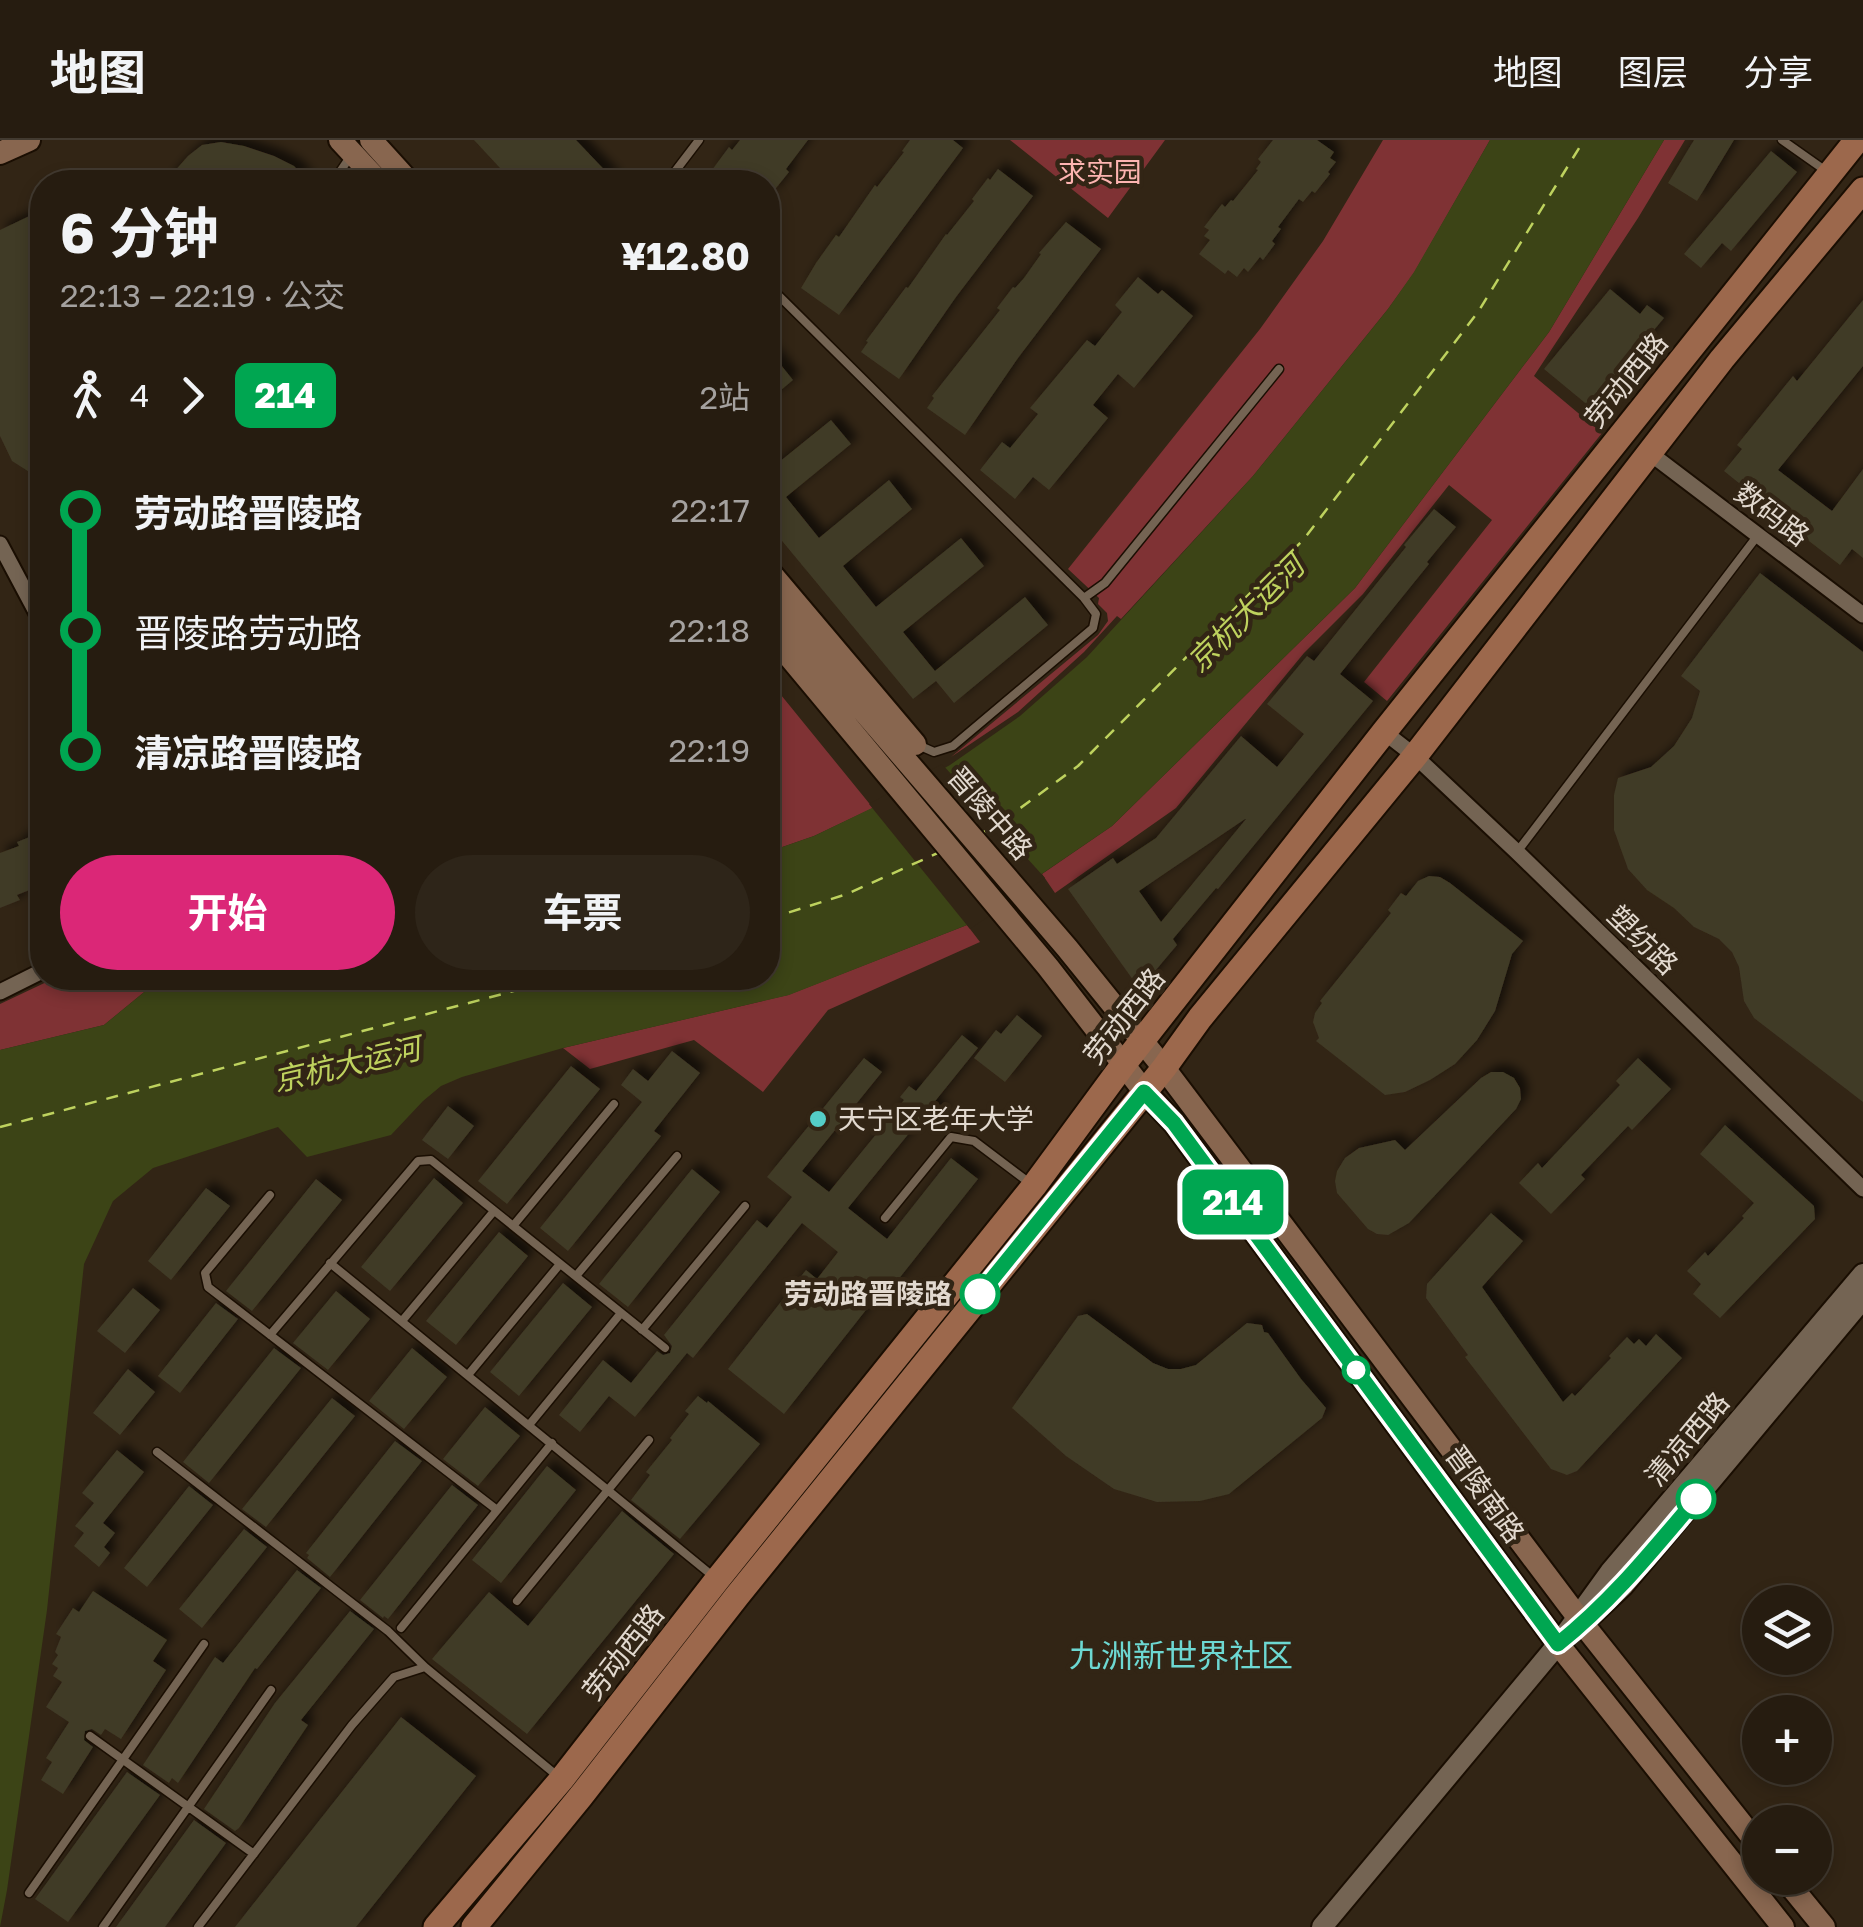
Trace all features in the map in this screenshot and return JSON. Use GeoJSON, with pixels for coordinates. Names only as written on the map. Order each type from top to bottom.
{"type":"FeatureCollection","features":[{"type":"Feature","properties":{"kind":"main road"},"geometry":{"type":"LineString","coordinates":[[0,153],[28,140]]}},
{"type":"Feature","properties":{"kind":"main road"},"geometry":{"type":"LineString","coordinates":[[380,140],[393,170]]}},
{"type":"Feature","properties":{"kind":"main road","name":"劳动西路"},"geometry":{"type":"LineString","coordinates":[[436,1927],[562,1780],[717,1580],[1034,1186],[1122,1066],[1384,732],[1857,140]]}},
{"type":"Feature","properties":{"kind":"main road"},"geometry":{"type":"LineString","coordinates":[[355,144],[386,170]]}},
{"type":"Feature","properties":{"kind":"main road","name":"劳动西路"},"geometry":{"type":"LineString","coordinates":[[474,1927],[1414,756],[1722,359],[1863,190]]}},
{"type":"Feature","properties":{"kind":"main road"},"geometry":{"type":"LineString","coordinates":[[780,585],[908,750]]}},
{"type":"Feature","properties":{"kind":"main road","name":"晋陵中路"},"geometry":{"type":"LineString","coordinates":[[780,613],[908,750],[1164,1068]]}},
{"type":"Feature","properties":{"kind":"main road","name":"晋陵中路"},"geometry":{"type":"LineString","coordinates":[[780,646],[1048,967],[1144,1092]]}},
{"type":"Feature","properties":{"kind":"main road","name":"晋陵南路"},"geometry":{"type":"LineString","coordinates":[[1164,1068],[1580,1621],[1742,1824]]}},
{"type":"Feature","properties":{"kind":"main road","name":"晋陵南路"},"geometry":{"type":"LineString","coordinates":[[1144,1092],[1174,1123],[1558,1644],[1783,1927]]}},
{"type":"Feature","properties":{"kind":"main road"},"geometry":{"type":"LineString","coordinates":[[1798,1895],[1824,1927]]}},
{"type":"Feature","properties":{"kind":"street","name":"数码路"},"geometry":{"type":"LineString","coordinates":[[1651,454],[1863,615]]}},
{"type":"Feature","properties":{"kind":"street"},"geometry":{"type":"LineString","coordinates":[[0,544],[30,601]]}},
{"type":"Feature","properties":{"kind":"street","name":"塑纺路"},"geometry":{"type":"LineString","coordinates":[[1384,732],[1518,852],[1863,1188]]}},
{"type":"Feature","properties":{"kind":"street"},"geometry":{"type":"LineString","coordinates":[[0,992],[30,977]]}},
{"type":"Feature","properties":{"kind":"street","name":"清凉西路"},"geometry":{"type":"LineString","coordinates":[[1580,1621],[1610,1572],[1863,1274]]}},
{"type":"Feature","properties":{"kind":"street","name":"清凉西路"},"geometry":{"type":"LineString","coordinates":[[1322,1927],[1558,1644],[1623,1586],[1863,1299]]}},
{"type":"Feature","properties":{"kind":"lane"},"geometry":{"type":"LineString","coordinates":[[676,170],[699,140]]}},
{"type":"Feature","properties":{"kind":"lane"},"geometry":{"type":"LineString","coordinates":[[1782,140],[1830,174]]}},
{"type":"Feature","properties":{"kind":"lane"},"geometry":{"type":"LineString","coordinates":[[339,170],[355,144]]}},
{"type":"Feature","properties":{"kind":"lane"},"geometry":{"type":"LineString","coordinates":[[780,297],[1096,614],[1093,628],[952,746],[934,752],[908,750]]}},
{"type":"Feature","properties":{"kind":"lane"},"geometry":{"type":"LineString","coordinates":[[1084,598],[1106,583],[1279,369]]}},
{"type":"Feature","properties":{"kind":"lane"},"geometry":{"type":"LineString","coordinates":[[1518,852],[1758,535]]}},
{"type":"Feature","properties":{"kind":"lane"},"geometry":{"type":"LineString","coordinates":[[26,594],[30,592]]}},
{"type":"Feature","properties":{"kind":"lane"},"geometry":{"type":"LineString","coordinates":[[513,1226],[614,1104]]}},
{"type":"Feature","properties":{"kind":"lane"},"geometry":{"type":"LineString","coordinates":[[885,1218],[952,1137],[974,1141],[1034,1186]]}},
{"type":"Feature","properties":{"kind":"lane"},"geometry":{"type":"LineString","coordinates":[[576,1276],[676,1156]]}},
{"type":"Feature","properties":{"kind":"lane"},"geometry":{"type":"LineString","coordinates":[[270,1335],[418,1161],[431,1160],[665,1348]]}},
{"type":"Feature","properties":{"kind":"lane"},"geometry":{"type":"LineString","coordinates":[[270,1195],[206,1273],[208,1287],[497,1510]]}},
{"type":"Feature","properties":{"kind":"lane"},"geometry":{"type":"LineString","coordinates":[[642,1330],[745,1206]]}},
{"type":"Feature","properties":{"kind":"lane"},"geometry":{"type":"LineString","coordinates":[[402,1321],[494,1210]]}},
{"type":"Feature","properties":{"kind":"lane"},"geometry":{"type":"LineString","coordinates":[[330,1263],[717,1580]]}},
{"type":"Feature","properties":{"kind":"lane"},"geometry":{"type":"LineString","coordinates":[[468,1375],[560,1264]]}},
{"type":"Feature","properties":{"kind":"lane"},"geometry":{"type":"LineString","coordinates":[[529,1425],[621,1313]]}},
{"type":"Feature","properties":{"kind":"lane"},"geometry":{"type":"LineString","coordinates":[[517,1601],[649,1440]]}},
{"type":"Feature","properties":{"kind":"lane"},"geometry":{"type":"LineString","coordinates":[[401,1628],[552,1444]]}},
{"type":"Feature","properties":{"kind":"lane"},"geometry":{"type":"LineString","coordinates":[[157,1452],[388,1631],[425,1667],[562,1780]]}},
{"type":"Feature","properties":{"kind":"lane"},"geometry":{"type":"LineString","coordinates":[[29,1893],[204,1644]]}},
{"type":"Feature","properties":{"kind":"lane"},"geometry":{"type":"LineString","coordinates":[[198,1927],[394,1676],[425,1667]]}},
{"type":"Feature","properties":{"kind":"lane"},"geometry":{"type":"LineString","coordinates":[[103,1927],[271,1690]]}},
{"type":"Feature","properties":{"kind":"lane"},"geometry":{"type":"LineString","coordinates":[[90,1736],[254,1854]]}},
{"type":"Feature","properties":{"kind":"green space","name":"求实园"},"geometry":{"type":"Polygon","coordinates":[[[1010,140],[1165,140],[1108,218],[1010,140]]]}},
{"type":"Feature","properties":{"kind":"green space"},"geometry":{"type":"Polygon","coordinates":[[[1383,140],[1490,140],[1414,273],[1253,476],[1121,619],[1117,616],[1084,652],[1018,712],[951,757],[1098,635],[1108,621],[1107,613],[1098,604],[1099,598],[1068,569],[1260,329],[1323,241],[1383,140]]]}},
{"type":"Feature","properties":{"kind":"green space"},"geometry":{"type":"Polygon","coordinates":[[[1664,140],[1685,140],[1534,376],[1602,433],[1387,701],[1364,682],[1492,520],[1449,485],[1363,594],[1304,653],[1176,808],[1055,893],[1042,874],[1112,826],[1355,588],[1549,332],[1664,140]]]}},
{"type":"Feature","properties":{"kind":"green space"},"geometry":{"type":"Polygon","coordinates":[[[780,694],[873,808],[780,848],[780,694]]]}},
{"type":"Feature","properties":{"kind":"green space"},"geometry":{"type":"Polygon","coordinates":[[[967,925],[980,942],[828,1010],[763,1092],[694,1040],[590,1069],[563,1048],[788,995],[967,925]]]}},
{"type":"Feature","properties":{"kind":"green space"},"geometry":{"type":"Polygon","coordinates":[[[30,990],[147,990],[104,1025],[0,1050],[0,1004],[30,990]]]}},
{"type":"Feature","properties":{"kind":"water","name":"京杭大运河"},"geometry":{"type":"Polygon","coordinates":[[[1490,140],[1664,140],[1549,332],[1355,588],[1112,826],[967,925],[789,995],[563,1048],[462,1077],[441,1086],[391,1135],[307,1157],[278,1127],[153,1168],[113,1201],[84,1264],[47,1610],[0,1927],[0,1050],[104,1025],[147,990],[780,990],[780,848],[872,808],[950,765],[1020,716],[1087,657],[1253,476],[1414,272],[1490,140]]]}},
{"type":"Feature","properties":{"kind":"pier"},"geometry":{"type":"Polygon","coordinates":[[[942,764],[1045,878],[970,929],[869,804],[942,764]]]}},
{"type":"Feature","properties":{"kind":"building"},"geometry":{"type":"Polygon","coordinates":[[[474,140],[576,140],[605,170],[502,170],[474,140]]]}},
{"type":"Feature","properties":{"kind":"building"},"geometry":{"type":"Polygon","coordinates":[[[740,140],[808,140],[780,183],[780,170],[712,170],[729,147],[732,150],[740,140]]]}},
{"type":"Feature","properties":{"kind":"building"},"geometry":{"type":"Polygon","coordinates":[[[910,140],[953,140],[963,148],[839,315],[801,288],[836,235],[839,237],[910,140]]]}},
{"type":"Feature","properties":{"kind":"building"},"geometry":{"type":"Polygon","coordinates":[[[1273,140],[1317,140],[1334,152],[1330,158],[1336,162],[1315,193],[1312,191],[1303,202],[1299,199],[1278,227],[1281,229],[1272,241],[1275,244],[1263,260],[1260,257],[1248,272],[1244,268],[1237,277],[1228,270],[1225,274],[1199,254],[1210,240],[1204,236],[1209,230],[1204,227],[1222,204],[1225,207],[1233,201],[1258,170],[1258,159],[1273,140]]]}},
{"type":"Feature","properties":{"kind":"building"},"geometry":{"type":"Polygon","coordinates":[[[1694,140],[1734,140],[1697,201],[1668,183],[1694,140]]]}},
{"type":"Feature","properties":{"kind":"building"},"geometry":{"type":"Polygon","coordinates":[[[221,142],[244,146],[274,156],[298,170],[176,170],[202,145],[221,142]]]}},
{"type":"Feature","properties":{"kind":"building"},"geometry":{"type":"Polygon","coordinates":[[[1771,151],[1797,172],[1731,251],[1722,243],[1701,268],[1684,254],[1771,151]]]}},
{"type":"Feature","properties":{"kind":"building"},"geometry":{"type":"Polygon","coordinates":[[[998,169],[1033,196],[899,379],[861,352],[866,341],[998,169]]]}},
{"type":"Feature","properties":{"kind":"building"},"geometry":{"type":"Polygon","coordinates":[[[30,216],[30,472],[12,461],[0,436],[0,230],[30,216]]]}},
{"type":"Feature","properties":{"kind":"building"},"geometry":{"type":"Polygon","coordinates":[[[1066,222],[1101,249],[965,435],[927,408],[932,396],[1066,222]]]}},
{"type":"Feature","properties":{"kind":"building"},"geometry":{"type":"Polygon","coordinates":[[[1138,277],[1158,294],[1162,290],[1193,316],[1134,388],[1118,374],[1093,405],[1108,418],[1049,490],[1033,477],[1015,499],[980,470],[1002,442],[1010,448],[1038,414],[1030,408],[1087,340],[1095,346],[1122,312],[1115,305],[1138,277]]]}},
{"type":"Feature","properties":{"kind":"building"},"geometry":{"type":"Polygon","coordinates":[[[1610,289],[1640,314],[1647,305],[1664,318],[1590,407],[1544,369],[1610,289]]]}},
{"type":"Feature","properties":{"kind":"building"},"geometry":{"type":"Polygon","coordinates":[[[1863,300],[1863,366],[1778,470],[1832,511],[1863,469],[1863,558],[1852,549],[1840,565],[1724,471],[1742,449],[1737,445],[1793,376],[1797,381],[1863,300]]]}},
{"type":"Feature","properties":{"kind":"building"},"geometry":{"type":"Polygon","coordinates":[[[780,364],[793,380],[780,391],[780,364]]]}},
{"type":"Feature","properties":{"kind":"building"},"geometry":{"type":"Polygon","coordinates":[[[831,420],[851,444],[786,497],[819,538],[889,480],[912,509],[843,566],[876,607],[961,538],[984,566],[903,632],[935,671],[1025,597],[1048,625],[954,703],[936,681],[913,699],[780,538],[780,461],[831,420]]]}},
{"type":"Feature","properties":{"kind":"building"},"geometry":{"type":"Polygon","coordinates":[[[1434,509],[1456,527],[1340,674],[1373,701],[1173,939],[1177,945],[1145,983],[1136,984],[1068,889],[1113,858],[1117,864],[1156,838],[1241,736],[1277,767],[1304,734],[1267,704],[1307,656],[1314,661],[1434,509]],[[1246,819],[1139,891],[1161,922],[1246,819]]]}},
{"type":"Feature","properties":{"kind":"building"},"geometry":{"type":"Polygon","coordinates":[[[1760,573],[1863,652],[1863,1102],[1754,1018],[1744,1001],[1739,967],[1732,952],[1647,890],[1628,869],[1614,830],[1618,778],[1651,767],[1674,746],[1692,718],[1700,691],[1681,676],[1760,573]]]}},
{"type":"Feature","properties":{"kind":"building"},"geometry":{"type":"Polygon","coordinates":[[[30,837],[30,890],[17,895],[20,900],[0,908],[0,853],[19,846],[17,842],[30,837]]]}},
{"type":"Feature","properties":{"kind":"building"},"geometry":{"type":"Polygon","coordinates":[[[1429,876],[1450,883],[1523,941],[1512,954],[1495,1011],[1477,1040],[1455,1064],[1430,1080],[1405,1092],[1385,1095],[1316,1041],[1319,1038],[1313,1022],[1320,1001],[1391,913],[1388,910],[1401,893],[1406,896],[1418,881],[1429,876]]]}},
{"type":"Feature","properties":{"kind":"building"},"geometry":{"type":"Polygon","coordinates":[[[1017,1015],[1042,1036],[1005,1082],[974,1058],[996,1030],[1001,1034],[1017,1015]]]}},
{"type":"Feature","properties":{"kind":"building"},"geometry":{"type":"Polygon","coordinates":[[[962,1035],[978,1048],[932,1105],[943,1114],[935,1124],[924,1115],[848,1208],[887,1239],[951,1158],[978,1179],[882,1300],[877,1296],[784,1414],[728,1369],[806,1270],[817,1279],[838,1252],[802,1223],[693,1358],[687,1353],[635,1417],[609,1396],[580,1432],[559,1415],[603,1360],[631,1383],[657,1351],[663,1355],[670,1353],[672,1346],[664,1335],[757,1220],[767,1228],[792,1197],[767,1177],[864,1058],[882,1072],[802,1171],[829,1192],[904,1100],[900,1097],[909,1086],[916,1091],[962,1035]]]}},
{"type":"Feature","properties":{"kind":"building"},"geometry":{"type":"Polygon","coordinates":[[[672,1051],[700,1073],[654,1131],[661,1136],[568,1251],[540,1228],[642,1102],[621,1085],[633,1069],[648,1081],[672,1051]]]}},
{"type":"Feature","properties":{"kind":"building"},"geometry":{"type":"Polygon","coordinates":[[[1638,1058],[1671,1089],[1632,1130],[1628,1126],[1581,1175],[1585,1179],[1551,1214],[1519,1183],[1538,1163],[1542,1168],[1620,1085],[1616,1081],[1638,1058]]]}},
{"type":"Feature","properties":{"kind":"building"},"geometry":{"type":"Polygon","coordinates":[[[571,1066],[600,1089],[507,1204],[478,1181],[571,1066]]]}},
{"type":"Feature","properties":{"kind":"building"},"geometry":{"type":"Polygon","coordinates":[[[1491,1072],[1503,1072],[1514,1078],[1521,1099],[1516,1109],[1409,1223],[1388,1235],[1368,1229],[1337,1193],[1337,1171],[1345,1158],[1359,1148],[1395,1140],[1405,1150],[1491,1072]]]}},
{"type":"Feature","properties":{"kind":"building"},"geometry":{"type":"Polygon","coordinates":[[[448,1106],[474,1126],[448,1159],[422,1140],[448,1106]]]}},
{"type":"Feature","properties":{"kind":"building"},"geometry":{"type":"Polygon","coordinates":[[[1725,1125],[1814,1206],[1815,1219],[1720,1318],[1693,1294],[1701,1284],[1687,1271],[1705,1252],[1708,1256],[1754,1203],[1700,1154],[1725,1125]]]}},
{"type":"Feature","properties":{"kind":"building"},"geometry":{"type":"Polygon","coordinates":[[[692,1169],[720,1192],[628,1307],[599,1284],[692,1169]]]}},
{"type":"Feature","properties":{"kind":"building"},"geometry":{"type":"Polygon","coordinates":[[[434,1178],[463,1203],[390,1291],[361,1267],[434,1178]]]}},
{"type":"Feature","properties":{"kind":"building"},"geometry":{"type":"Polygon","coordinates":[[[316,1179],[342,1200],[252,1311],[226,1291],[316,1179]]]}},
{"type":"Feature","properties":{"kind":"building"},"geometry":{"type":"Polygon","coordinates":[[[206,1188],[230,1206],[171,1280],[148,1261],[206,1188]]]}},
{"type":"Feature","properties":{"kind":"building"},"geometry":{"type":"Polygon","coordinates":[[[1491,1213],[1523,1241],[1482,1287],[1563,1402],[1572,1393],[1575,1396],[1627,1337],[1634,1344],[1639,1339],[1646,1346],[1656,1334],[1682,1358],[1577,1471],[1567,1475],[1551,1469],[1465,1357],[1468,1355],[1426,1298],[1427,1284],[1491,1213]]]}},
{"type":"Feature","properties":{"kind":"building"},"geometry":{"type":"Polygon","coordinates":[[[499,1232],[528,1256],[456,1345],[426,1321],[499,1232]]]}},
{"type":"Feature","properties":{"kind":"building"},"geometry":{"type":"Polygon","coordinates":[[[563,1283],[592,1307],[519,1396],[490,1372],[563,1283]]]}},
{"type":"Feature","properties":{"kind":"building"},"geometry":{"type":"Polygon","coordinates":[[[133,1288],[160,1310],[125,1353],[97,1331],[133,1288]]]}},
{"type":"Feature","properties":{"kind":"building"},"geometry":{"type":"Polygon","coordinates":[[[336,1291],[370,1319],[328,1370],[293,1343],[336,1291]]]}},
{"type":"Feature","properties":{"kind":"building"},"geometry":{"type":"Polygon","coordinates":[[[216,1303],[238,1319],[180,1393],[158,1376],[216,1303]]]}},
{"type":"Feature","properties":{"kind":"building"},"geometry":{"type":"Polygon","coordinates":[[[1087,1314],[1153,1363],[1168,1369],[1196,1365],[1247,1323],[1262,1325],[1326,1408],[1322,1418],[1229,1494],[1200,1501],[1157,1502],[1114,1489],[1066,1456],[1012,1408],[1078,1316],[1087,1314]]]}},
{"type":"Feature","properties":{"kind":"building"},"geometry":{"type":"Polygon","coordinates":[[[274,1348],[301,1368],[209,1483],[183,1462],[274,1348]]]}},
{"type":"Feature","properties":{"kind":"building"},"geometry":{"type":"Polygon","coordinates":[[[412,1348],[447,1377],[404,1429],[369,1401],[412,1348]]]}},
{"type":"Feature","properties":{"kind":"building"},"geometry":{"type":"Polygon","coordinates":[[[128,1369],[155,1392],[120,1435],[93,1413],[128,1369]]]}},
{"type":"Feature","properties":{"kind":"building"},"geometry":{"type":"Polygon","coordinates":[[[698,1396],[760,1444],[680,1539],[631,1500],[698,1396]]]}},
{"type":"Feature","properties":{"kind":"building"},"geometry":{"type":"Polygon","coordinates":[[[332,1398],[355,1416],[266,1527],[242,1509],[332,1398]]]}},
{"type":"Feature","properties":{"kind":"building"},"geometry":{"type":"Polygon","coordinates":[[[485,1407],[520,1436],[478,1486],[443,1459],[485,1407]]]}},
{"type":"Feature","properties":{"kind":"building"},"geometry":{"type":"Polygon","coordinates":[[[395,1441],[422,1461],[330,1577],[306,1553],[395,1441]]]}},
{"type":"Feature","properties":{"kind":"building"},"geometry":{"type":"Polygon","coordinates":[[[117,1450],[144,1472],[103,1523],[115,1533],[104,1547],[110,1553],[99,1567],[74,1546],[84,1533],[75,1526],[94,1503],[82,1493],[117,1450]]]}},
{"type":"Feature","properties":{"kind":"building"},"geometry":{"type":"Polygon","coordinates":[[[547,1466],[576,1490],[501,1583],[472,1560],[547,1466]]]}},
{"type":"Feature","properties":{"kind":"building"},"geometry":{"type":"Polygon","coordinates":[[[452,1485],[478,1505],[388,1619],[383,1618],[360,1600],[452,1485]]]}},
{"type":"Feature","properties":{"kind":"building"},"geometry":{"type":"Polygon","coordinates":[[[189,1486],[213,1505],[147,1587],[124,1568],[189,1486]]]}},
{"type":"Feature","properties":{"kind":"building"},"geometry":{"type":"Polygon","coordinates":[[[622,1511],[674,1554],[527,1734],[432,1659],[489,1592],[528,1626],[622,1511]]]}},
{"type":"Feature","properties":{"kind":"building"},"geometry":{"type":"Polygon","coordinates":[[[244,1529],[267,1547],[202,1628],[179,1609],[244,1529]]]}},
{"type":"Feature","properties":{"kind":"building"},"geometry":{"type":"Polygon","coordinates":[[[297,1570],[321,1588],[255,1668],[178,1783],[172,1778],[169,1783],[143,1765],[215,1657],[223,1663],[297,1570]]]}},
{"type":"Feature","properties":{"kind":"building"},"geometry":{"type":"Polygon","coordinates":[[[93,1591],[167,1640],[153,1661],[166,1670],[121,1739],[105,1729],[101,1735],[92,1729],[85,1731],[84,1740],[93,1747],[63,1794],[41,1780],[52,1762],[46,1758],[69,1722],[46,1707],[62,1682],[53,1676],[58,1668],[52,1664],[61,1637],[56,1634],[73,1608],[79,1612],[93,1591]]]}},
{"type":"Feature","properties":{"kind":"building"},"geometry":{"type":"Polygon","coordinates":[[[350,1611],[374,1629],[301,1720],[308,1725],[235,1831],[204,1809],[275,1703],[350,1611]]]}},
{"type":"Feature","properties":{"kind":"building"},"geometry":{"type":"Polygon","coordinates":[[[401,1717],[476,1776],[356,1927],[235,1927],[401,1717]]]}},
{"type":"Feature","properties":{"kind":"building"},"geometry":{"type":"Polygon","coordinates":[[[127,1772],[160,1795],[68,1922],[35,1899],[127,1772]]]}},
{"type":"Feature","properties":{"kind":"building"},"geometry":{"type":"Polygon","coordinates":[[[194,1820],[226,1843],[165,1927],[116,1927],[194,1820]]]}},
{"type":"Feature","properties":{"kind":"ferry route"},"geometry":{"type":"LineString","coordinates":[[984,832],[1078,766],[1304,539],[1478,312],[1584,140]]}},
{"type":"Feature","properties":{"kind":"ferry route"},"geometry":{"type":"LineString","coordinates":[[780,915],[847,894],[940,852]]}},
{"type":"Feature","properties":{"kind":"ferry route"},"geometry":{"type":"LineString","coordinates":[[0,1127],[518,990]]}},
{"type":"Feature","properties":{"kind":"bus line","name":"214"},"geometry":{"type":"LineString","coordinates":[[980,1294],[1144,1092],[1174,1123],[1558,1644],[1623,1586],[1696,1499]]}},
{"type":"Feature","properties":{"kind":"place","name":"天宁区老年大学"},"geometry":{"type":"Point","coordinates":[818,1119]}},
{"type":"Feature","properties":{"kind":"place","name":"劳动路晋陵路"},"geometry":{"type":"Point","coordinates":[980,1294]}},
{"type":"Feature","properties":{"kind":"district","name":"九洲新世界社区"},"geometry":{"type":"Point","coordinates":[1181,1656]}}]}
